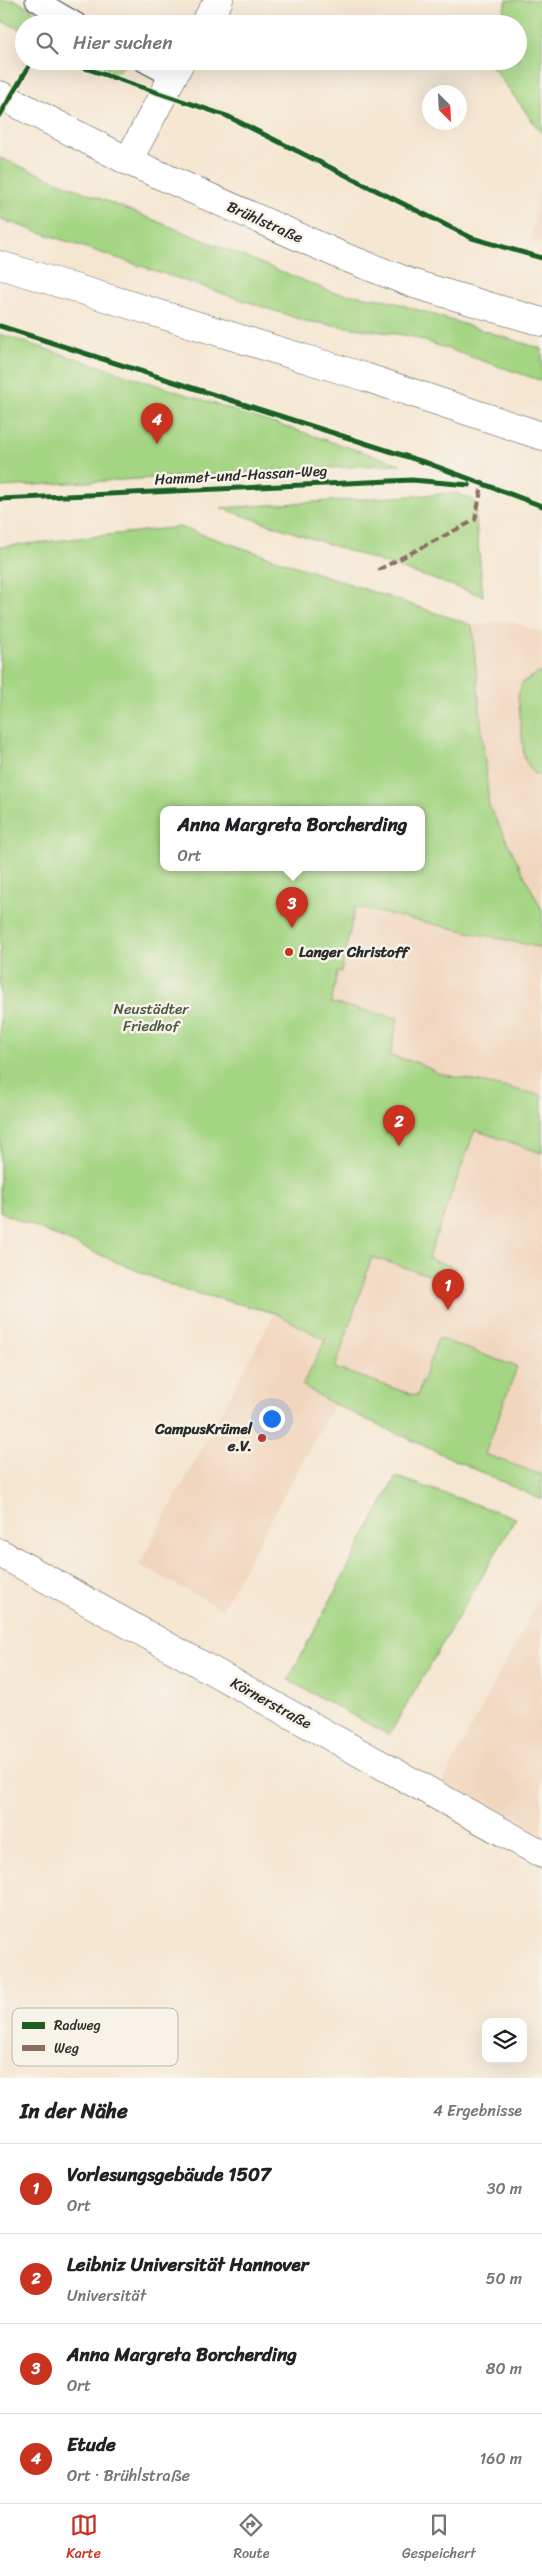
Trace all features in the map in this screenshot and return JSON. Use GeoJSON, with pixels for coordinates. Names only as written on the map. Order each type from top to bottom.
{"type":"FeatureCollection","features":[{"type":"Feature","properties":{"kind":"main road"},"geometry":{"type":"LineString","coordinates":[[210,15],[219,0]]}},
{"type":"Feature","properties":{"kind":"main road"},"geometry":{"type":"LineString","coordinates":[[128,161],[175,70]]}},
{"type":"Feature","properties":{"kind":"main road","name":"Brühlstraße"},"geometry":{"type":"LineString","coordinates":[[0,95],[128,161],[342,256],[414,284],[542,322]]}},
{"type":"Feature","properties":{"kind":"main road"},"geometry":{"type":"LineString","coordinates":[[0,265],[365,377],[542,436]]}},
{"type":"Feature","properties":{"kind":"main road","name":"Körnerstraße"},"geometry":{"type":"LineString","coordinates":[[0,1554],[542,1854]]}},
{"type":"Feature","properties":{"kind":"lane"},"geometry":{"type":"LineString","coordinates":[[36,0],[62,15]]}},
{"type":"Feature","properties":{"kind":"shaded area"},"geometry":{"type":"Polygon","coordinates":[[[542,184],[542,244],[530,242],[542,184]]]}},
{"type":"Feature","properties":{"kind":"shaded area"},"geometry":{"type":"Polygon","coordinates":[[[512,622],[542,633],[542,910],[489,806],[472,625],[512,622]]]}},
{"type":"Feature","properties":{"kind":"shaded area"},"geometry":{"type":"Polygon","coordinates":[[[355,907],[542,948],[542,1500],[334,1404],[222,1609],[139,1565],[275,1313],[337,972],[341,972],[355,907]]]}},
{"type":"Feature","properties":{"kind":"shaded area"},"geometry":{"type":"Polygon","coordinates":[[[542,1593],[542,1854],[436,1795],[542,1593]]]}},
{"type":"Feature","properties":{"kind":"green space"},"geometry":{"type":"Polygon","coordinates":[[[0,0],[15,0],[41,15],[15,15],[15,27],[0,20],[0,0]]]}},
{"type":"Feature","properties":{"kind":"green space"},"geometry":{"type":"Polygon","coordinates":[[[507,0],[542,0],[542,134],[495,70],[527,70],[527,15],[502,15],[507,0]]]}},
{"type":"Feature","properties":{"kind":"green space"},"geometry":{"type":"Polygon","coordinates":[[[0,158],[332,292],[387,300],[542,349],[542,381],[410,336],[305,321],[0,219],[0,158]]]}},
{"type":"Feature","properties":{"kind":"green space"},"geometry":{"type":"Polygon","coordinates":[[[0,334],[400,464],[0,487],[0,334]]]}},
{"type":"Feature","properties":{"kind":"green space"},"geometry":{"type":"Polygon","coordinates":[[[456,493],[474,500],[483,596],[221,508],[456,493]]]}},
{"type":"Feature","properties":{"kind":"green space","name":"Neustädter Friedhof"},"geometry":{"type":"Polygon","coordinates":[[[180,527],[472,625],[489,806],[542,910],[542,948],[355,907],[341,972],[337,972],[331,1003],[398,1018],[390,1056],[419,1063],[437,1073],[542,1095],[542,1153],[475,1130],[428,1258],[455,1268],[450,1282],[372,1257],[335,1368],[417,1396],[438,1338],[517,1367],[485,1454],[542,1475],[542,1500],[333,1404],[302,1385],[326,1340],[275,1313],[180,1289],[0,1212],[0,547],[180,527]]]}},
{"type":"Feature","properties":{"kind":"green space"},"geometry":{"type":"Polygon","coordinates":[[[538,673],[542,673],[542,776],[533,773],[524,758],[518,697],[522,683],[538,673]]]}},
{"type":"Feature","properties":{"kind":"green space"},"geometry":{"type":"Polygon","coordinates":[[[396,1477],[516,1518],[389,1735],[288,1680],[396,1477]]]}},
{"type":"Feature","properties":{"kind":"marked path"},"geometry":{"type":"LineString","coordinates":[[378,570],[475,520],[482,486]]}},
{"type":"Feature","properties":{"kind":"cycle path"},"geometry":{"type":"LineString","coordinates":[[0,115],[27,70]]}},
{"type":"Feature","properties":{"kind":"cycle path"},"geometry":{"type":"LineString","coordinates":[[91,70],[227,116],[472,238],[542,258]]}},
{"type":"Feature","properties":{"kind":"cycle path"},"geometry":{"type":"LineString","coordinates":[[0,326],[430,464],[542,506]]}},
{"type":"Feature","properties":{"kind":"cycle path","name":"Hammet-und-Hassan-Weg"},"geometry":{"type":"LineString","coordinates":[[0,499],[412,480],[469,485]]}},
{"type":"Feature","properties":{"kind":"place","name":"Etude"},"geometry":{"type":"Point","coordinates":[157,444]}},
{"type":"Feature","properties":{"kind":"place","name":"Anna Margreta Borcherding"},"geometry":{"type":"Point","coordinates":[292,928]}},
{"type":"Feature","properties":{"kind":"place","name":"Langer Christoff"},"geometry":{"type":"Point","coordinates":[289,952]}},
{"type":"Feature","properties":{"kind":"place","name":"Leibniz Universität Hannover"},"geometry":{"type":"Point","coordinates":[399,1146]}},
{"type":"Feature","properties":{"kind":"place","name":"Vorlesungsgebäude 1507"},"geometry":{"type":"Point","coordinates":[448,1310]}},
{"type":"Feature","properties":{"kind":"place","name":"CampusKrümel e.V."},"geometry":{"type":"Point","coordinates":[262,1438]}}]}
